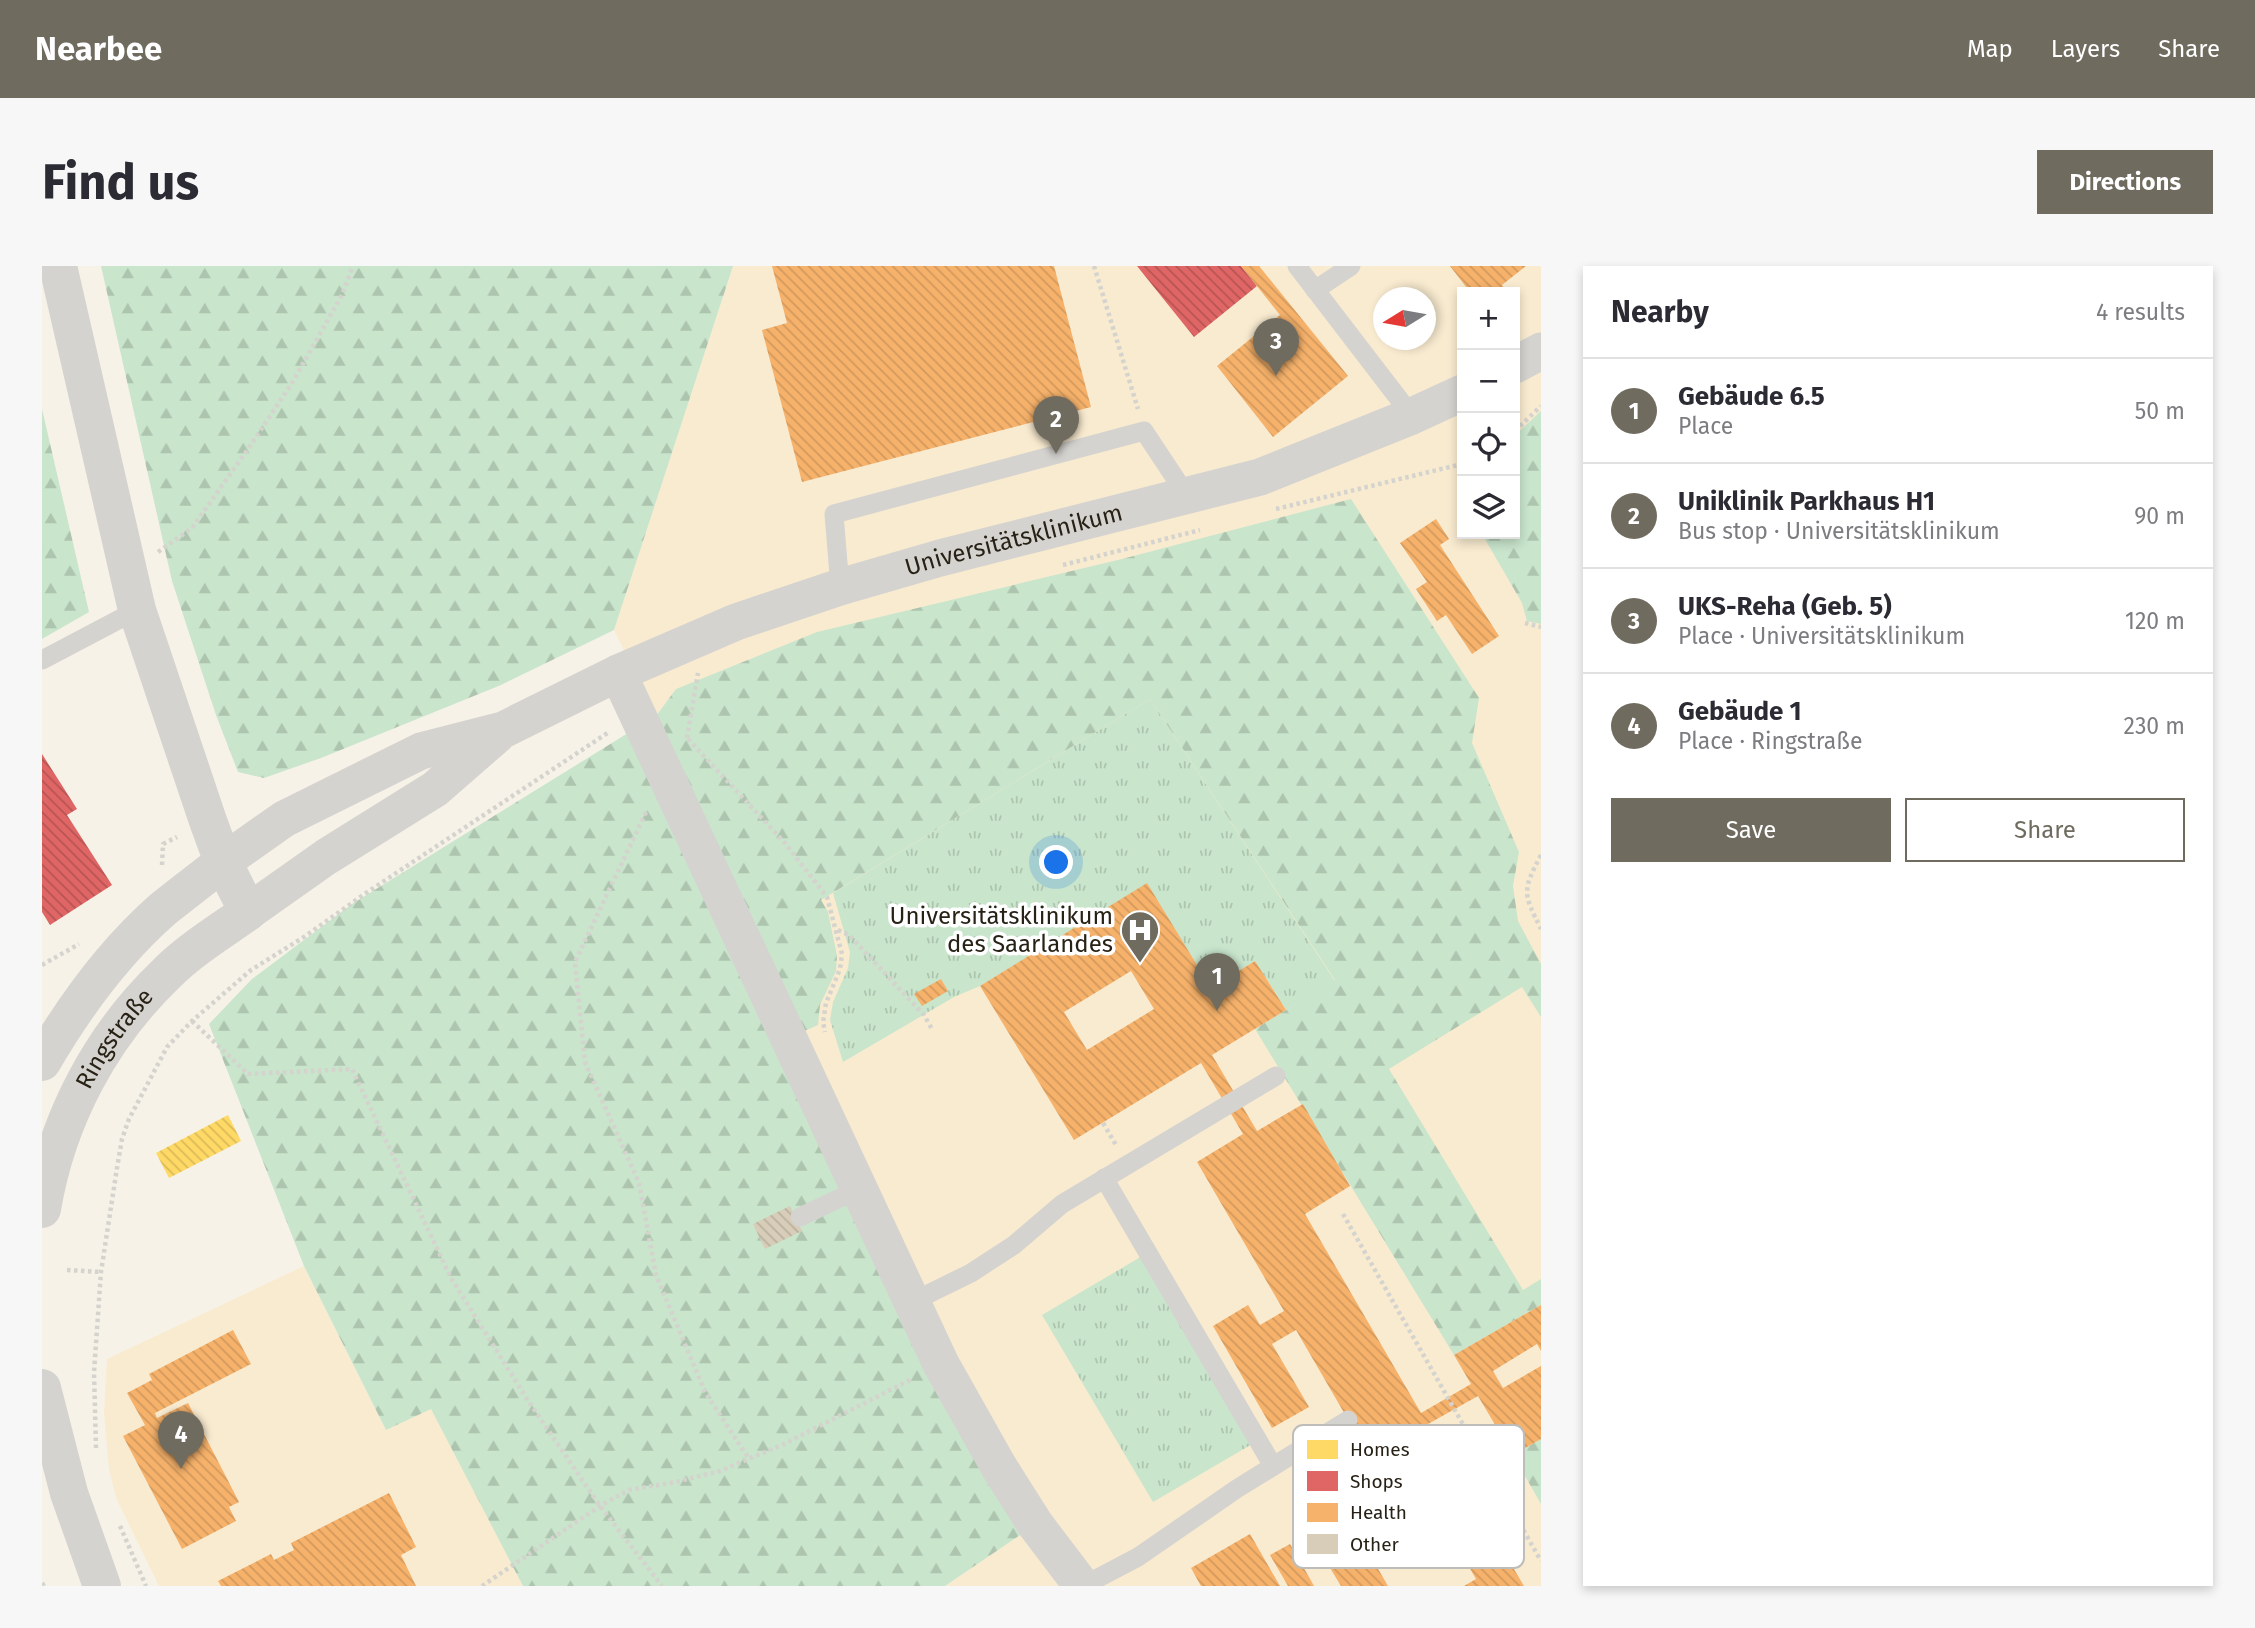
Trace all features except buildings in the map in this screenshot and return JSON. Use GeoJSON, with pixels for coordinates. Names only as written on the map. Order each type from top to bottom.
{"type":"FeatureCollection","features":[{"type":"Feature","properties":{"kind":"street"},"geometry":{"type":"LineString","coordinates":[[58,266],[137,610],[223,862],[248,912],[326,857],[435,789],[503,730]]}},
{"type":"Feature","properties":{"kind":"street"},"geometry":{"type":"LineString","coordinates":[[1520,362],[1541,351]]}},
{"type":"Feature","properties":{"kind":"street","name":"Universitätsklinikum"},"geometry":{"type":"LineString","coordinates":[[503,730],[618,673],[736,622],[840,587],[940,558],[1260,477],[1457,395]]}},
{"type":"Feature","properties":{"kind":"street"},"geometry":{"type":"LineString","coordinates":[[618,673],[941,1364],[999,1467],[1035,1524],[1083,1586]]}},
{"type":"Feature","properties":{"kind":"street"},"geometry":{"type":"LineString","coordinates":[[223,862],[284,819],[421,751],[503,730]]}},
{"type":"Feature","properties":{"kind":"street","name":"Ringstraße"},"geometry":{"type":"LineString","coordinates":[[42,1062],[60,1031],[94,984],[122,952],[162,911],[223,862]]}},
{"type":"Feature","properties":{"kind":"street","name":"Ringstraße"},"geometry":{"type":"LineString","coordinates":[[42,1209],[48,1157],[94,1063],[128,1014],[169,971],[248,912]]}},
{"type":"Feature","properties":{"kind":"street"},"geometry":{"type":"LineString","coordinates":[[42,1388],[69,1493],[100,1579]]}},
{"type":"Feature","properties":{"kind":"street"},"geometry":{"type":"LineString","coordinates":[[42,1492],[100,1579]]}},
{"type":"Feature","properties":{"kind":"lane"},"geometry":{"type":"LineString","coordinates":[[1297,266],[1412,416]]}},
{"type":"Feature","properties":{"kind":"lane"},"geometry":{"type":"LineString","coordinates":[[1315,290],[1351,266]]}},
{"type":"Feature","properties":{"kind":"lane"},"geometry":{"type":"LineString","coordinates":[[840,587],[834,514],[1144,431],[1187,496]]}},
{"type":"Feature","properties":{"kind":"lane"},"geometry":{"type":"LineString","coordinates":[[42,660],[137,610]]}},
{"type":"Feature","properties":{"kind":"lane"},"geometry":{"type":"LineString","coordinates":[[912,1302],[971,1273],[1014,1245],[1062,1205],[1276,1076]]}},
{"type":"Feature","properties":{"kind":"lane"},"geometry":{"type":"LineString","coordinates":[[1104,1178],[1273,1466]]}},
{"type":"Feature","properties":{"kind":"lane"},"geometry":{"type":"LineString","coordinates":[[800,1217],[861,1188]]}},
{"type":"Feature","properties":{"kind":"lane"},"geometry":{"type":"LineString","coordinates":[[1340,1425],[1348,1420]]}},
{"type":"Feature","properties":{"kind":"lane"},"geometry":{"type":"LineString","coordinates":[[1083,1586],[1138,1557],[1293,1454]]}},
{"type":"Feature","properties":{"kind":"path"},"geometry":{"type":"LineString","coordinates":[[128,573],[192,528],[292,383],[342,295],[353,266]]}},
{"type":"Feature","properties":{"kind":"path"},"geometry":{"type":"LineString","coordinates":[[1094,266],[1144,431]]}},
{"type":"Feature","properties":{"kind":"path"},"geometry":{"type":"LineString","coordinates":[[1520,426],[1541,407]]}},
{"type":"Feature","properties":{"kind":"path"},"geometry":{"type":"LineString","coordinates":[[1275,509],[1457,465]]}},
{"type":"Feature","properties":{"kind":"path"},"geometry":{"type":"LineString","coordinates":[[1055,566],[1210,527]]}},
{"type":"Feature","properties":{"kind":"path"},"geometry":{"type":"LineString","coordinates":[[1525,623],[1541,627]]}},
{"type":"Feature","properties":{"kind":"path"},"geometry":{"type":"LineString","coordinates":[[687,738],[699,669],[689,674]]}},
{"type":"Feature","properties":{"kind":"path"},"geometry":{"type":"LineString","coordinates":[[96,1450],[94,1372],[101,1272],[122,1139],[129,1119],[167,1047],[192,1021],[251,970],[639,714]]}},
{"type":"Feature","properties":{"kind":"path"},"geometry":{"type":"LineString","coordinates":[[678,730],[784,842],[827,897],[842,954],[840,969],[826,1003],[823,1022]]}},
{"type":"Feature","properties":{"kind":"path"},"geometry":{"type":"LineString","coordinates":[[665,770],[576,962],[585,1062],[639,1183],[656,1275],[705,1392],[749,1459]]}},
{"type":"Feature","properties":{"kind":"path"},"geometry":{"type":"LineString","coordinates":[[1541,855],[1526,884],[1527,902],[1541,929]]}},
{"type":"Feature","properties":{"kind":"path"},"geometry":{"type":"LineString","coordinates":[[837,929],[849,935],[924,1015],[932,1030]]}},
{"type":"Feature","properties":{"kind":"path"},"geometry":{"type":"LineString","coordinates":[[192,1021],[248,1074],[352,1069],[451,1278],[527,1399],[600,1506],[662,1586]]}},
{"type":"Feature","properties":{"kind":"path"},"geometry":{"type":"LineString","coordinates":[[1343,1214],[1463,1425]]}},
{"type":"Feature","properties":{"kind":"path"},"geometry":{"type":"LineString","coordinates":[[66,1270],[101,1272]]}},
{"type":"Feature","properties":{"kind":"path"},"geometry":{"type":"LineString","coordinates":[[481,1586],[600,1506],[629,1490],[720,1471],[782,1446],[941,1364]]}},
{"type":"Feature","properties":{"kind":"path"},"geometry":{"type":"LineString","coordinates":[[119,1522],[146,1586]]}},
{"type":"Feature","properties":{"kind":"path"},"geometry":{"type":"LineString","coordinates":[[1524,1531],[1541,1561]]}},
{"type":"Feature","properties":{"kind":"shaded area","name":"Universitätsklinikum des Saarlandes"},"geometry":{"type":"Polygon","coordinates":[[[733,266],[1541,266],[1541,1586],[945,1586],[1023,1533],[656,715],[614,630],[733,266]]]}},
{"type":"Feature","properties":{"kind":"shaded area"},"geometry":{"type":"Polygon","coordinates":[[[304,1266],[386,1430],[431,1408],[523,1586],[159,1586],[116,1498],[109,1469],[104,1413],[107,1359],[304,1266]]]}},
{"type":"Feature","properties":{"kind":"green space"},"geometry":{"type":"Polygon","coordinates":[[[101,266],[733,266],[614,630],[501,685],[321,758],[264,778],[238,772],[216,715],[172,581],[101,266]]]}},
{"type":"Feature","properties":{"kind":"green space"},"geometry":{"type":"Polygon","coordinates":[[[42,409],[89,612],[42,639],[42,409]]]}},
{"type":"Feature","properties":{"kind":"green space"},"geometry":{"type":"Polygon","coordinates":[[[1541,411],[1541,624],[1527,621],[1522,603],[1485,539],[1520,539],[1520,430],[1541,411]]]}},
{"type":"Feature","properties":{"kind":"green space"},"geometry":{"type":"Polygon","coordinates":[[[1351,499],[1479,698],[1472,743],[1519,852],[1513,886],[1518,921],[1541,964],[1541,1017],[1522,987],[1389,1069],[1523,1290],[1541,1279],[1541,1305],[1454,1355],[1255,1029],[1335,980],[1150,699],[821,900],[828,912],[837,956],[836,971],[820,1005],[818,1025],[800,1033],[656,716],[676,689],[817,632],[1122,559],[1351,499]]]}},
{"type":"Feature","properties":{"kind":"green space"},"geometry":{"type":"Polygon","coordinates":[[[1150,699],[1335,981],[1286,1010],[1255,961],[1211,988],[1147,884],[980,986],[954,997],[843,1062],[830,1020],[833,1002],[848,968],[850,952],[833,893],[1150,699]]]}},
{"type":"Feature","properties":{"kind":"green space"},"geometry":{"type":"Polygon","coordinates":[[[628,733],[1023,1533],[945,1586],[523,1586],[431,1409],[386,1430],[304,1266],[209,1024],[252,979],[352,904],[628,733]]]}},
{"type":"Feature","properties":{"kind":"green space"},"geometry":{"type":"Polygon","coordinates":[[[1144,1255],[1254,1443],[1153,1502],[1042,1315],[1144,1255]]]}},
{"type":"Feature","properties":{"kind":"green space"},"geometry":{"type":"Polygon","coordinates":[[[1541,1439],[1541,1504],[1524,1474],[1524,1449],[1541,1439]]]}},
{"type":"Feature","properties":{"kind":"place","name":"UKS-Reha (Geb. 5)"},"geometry":{"type":"Point","coordinates":[1276,376]}},
{"type":"Feature","properties":{"kind":"place","name":"Uniklinik Parkhaus H1"},"geometry":{"type":"Point","coordinates":[1056,454]}},
{"type":"Feature","properties":{"kind":"place","name":"Universitätsklinikum des Saarlandes"},"geometry":{"type":"Point","coordinates":[1140,964]}},
{"type":"Feature","properties":{"kind":"place","name":"Gebäude 6.5"},"geometry":{"type":"Point","coordinates":[1217,1011]}},
{"type":"Feature","properties":{"kind":"place","name":"Gebäude 1"},"geometry":{"type":"Point","coordinates":[181,1469]}}]}
